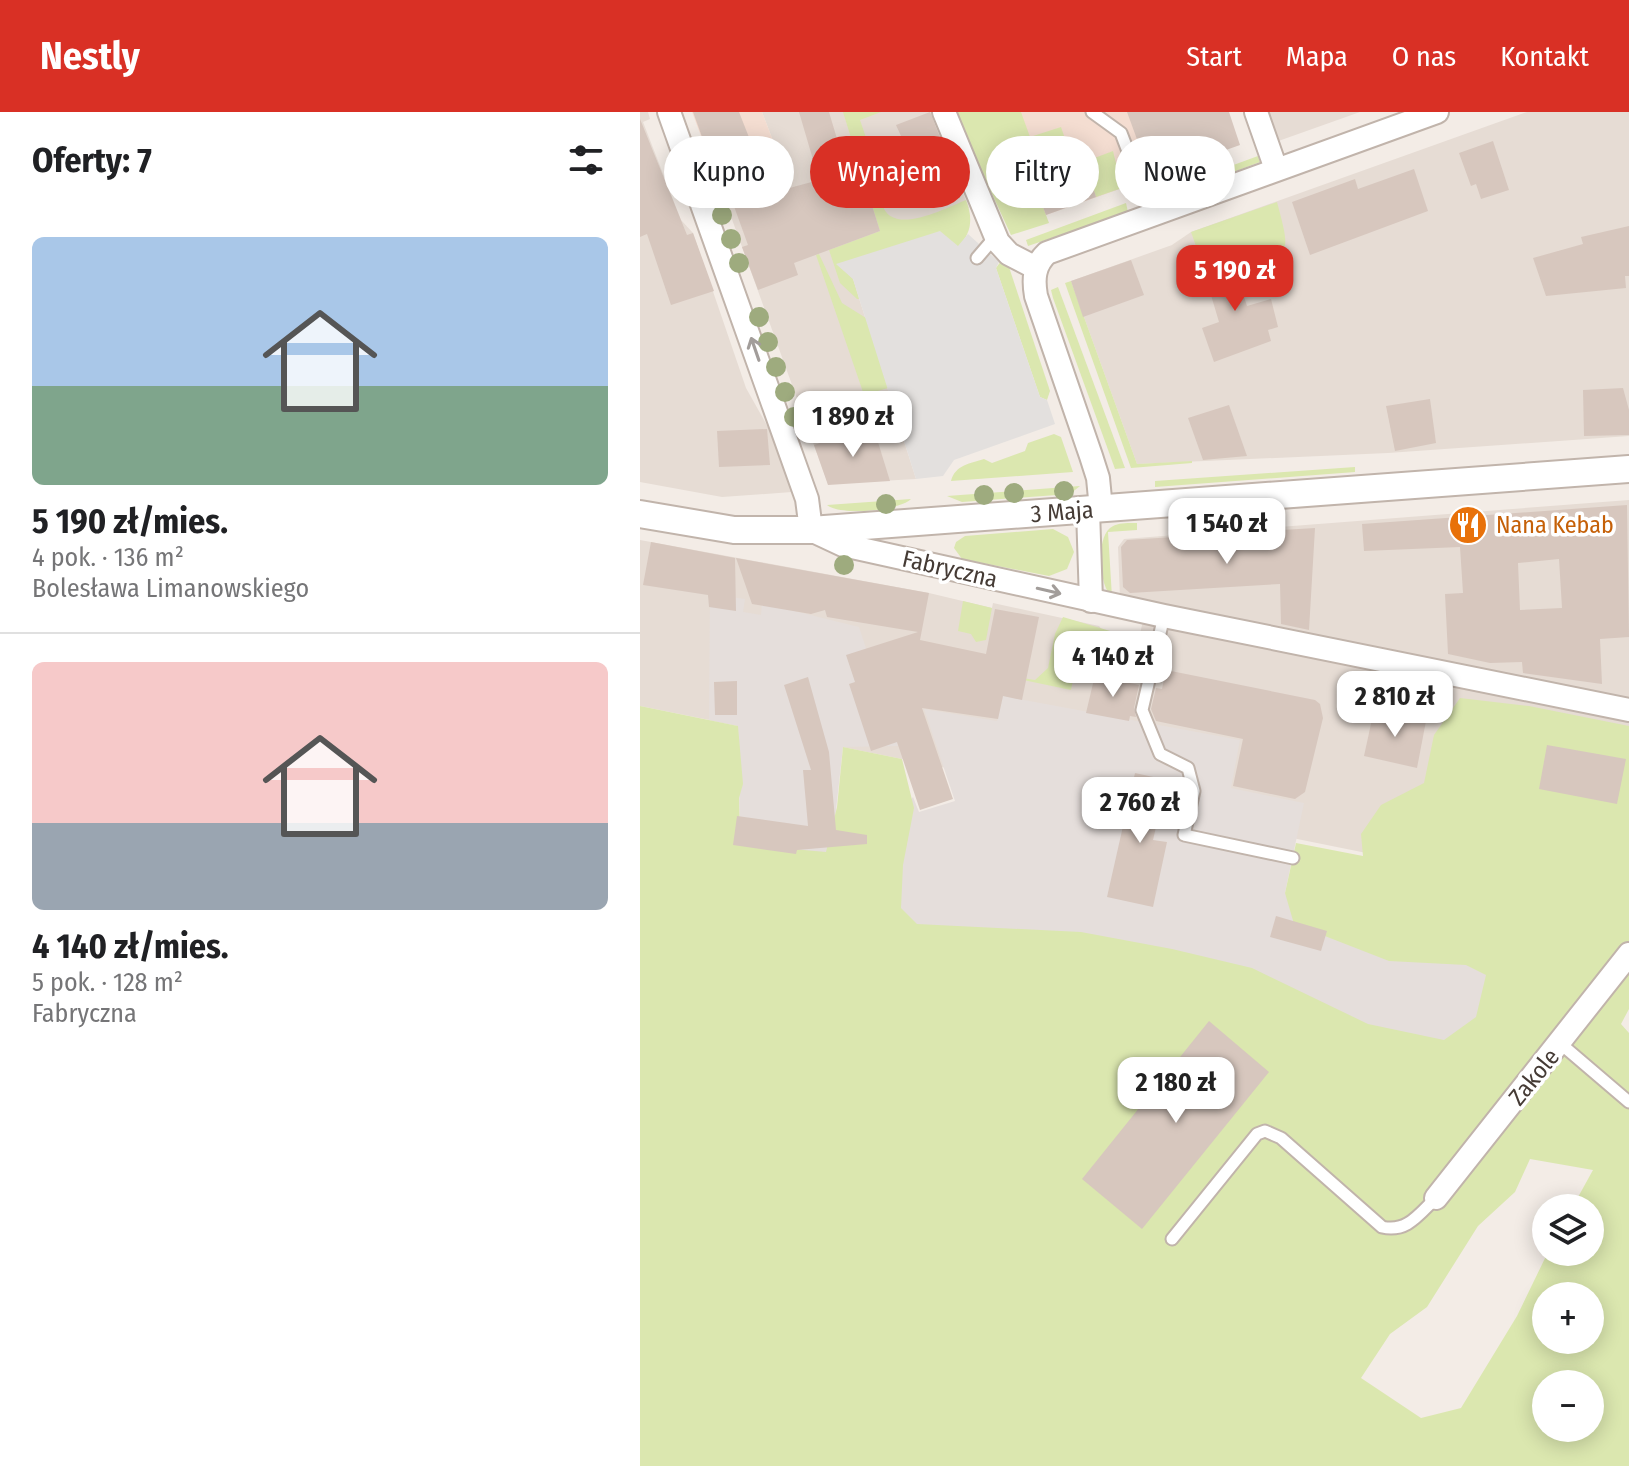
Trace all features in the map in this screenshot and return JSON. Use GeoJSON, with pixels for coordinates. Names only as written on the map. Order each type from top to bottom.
{"type":"FeatureCollection","features":[{"type":"Feature","properties":{"kind":"street"},"geometry":{"type":"LineString","coordinates":[[669,112],[807,499],[811,530]]}},
{"type":"Feature","properties":{"kind":"street"},"geometry":{"type":"LineString","coordinates":[[944,112],[995,237],[1009,254],[1036,268]]}},
{"type":"Feature","properties":{"kind":"street"},"geometry":{"type":"LineString","coordinates":[[1256,112],[1276,169]]}},
{"type":"Feature","properties":{"kind":"street"},"geometry":{"type":"LineString","coordinates":[[1091,601],[1098,478],[1036,296],[1036,268],[1047,253],[1437,112]]}},
{"type":"Feature","properties":{"kind":"street","name":"3 Maja"},"geometry":{"type":"LineString","coordinates":[[640,514],[734,530],[811,530],[1629,469]]}},
{"type":"Feature","properties":{"kind":"street","name":"Fabryczna"},"geometry":{"type":"LineString","coordinates":[[811,530],[843,545],[1091,601],[1629,710]]}},
{"type":"Feature","properties":{"kind":"street","name":"Zakole"},"geometry":{"type":"LineString","coordinates":[[1436,1198],[1561,1044],[1629,954]]}},
{"type":"Feature","properties":{"kind":"lane"},"geometry":{"type":"LineString","coordinates":[[1092,112],[1121,133],[1152,214]]}},
{"type":"Feature","properties":{"kind":"lane"},"geometry":{"type":"LineString","coordinates":[[977,258],[995,237]]}},
{"type":"Feature","properties":{"kind":"lane"},"geometry":{"type":"LineString","coordinates":[[1164,616],[1142,710],[1160,754],[1188,768],[1194,791],[1184,835],[1293,858]]}},
{"type":"Feature","properties":{"kind":"lane"},"geometry":{"type":"LineString","coordinates":[[1561,1044],[1629,1102]]}},
{"type":"Feature","properties":{"kind":"lane"},"geometry":{"type":"LineString","coordinates":[[1172,1239],[1257,1134],[1265,1131],[1281,1138],[1382,1227],[1395,1229],[1408,1225],[1436,1198]]}},
{"type":"Feature","properties":{"kind":"shaded area"},"geometry":{"type":"Polygon","coordinates":[[[640,112],[648,112],[650,119],[643,122],[664,176],[664,208],[676,208],[681,220],[693,233],[746,388],[769,429],[792,492],[722,497],[640,482],[640,112]]]}},
{"type":"Feature","properties":{"kind":"shaded area"},"geometry":{"type":"Polygon","coordinates":[[[692,112],[762,112],[771,136],[701,136],[692,112]]]}},
{"type":"Feature","properties":{"kind":"shaded area"},"geometry":{"type":"Polygon","coordinates":[[[762,112],[938,112],[948,136],[810,136],[810,208],[969,208],[853,279],[916,479],[828,484],[728,208],[794,208],[794,136],[771,136],[762,112]]]}},
{"type":"Feature","properties":{"kind":"shaded area"},"geometry":{"type":"Polygon","coordinates":[[[1009,112],[1178,112],[1187,136],[1115,136],[1115,191],[1099,196],[1099,136],[1018,136],[1009,112]]]}},
{"type":"Feature","properties":{"kind":"shaded area"},"geometry":{"type":"Polygon","coordinates":[[[1259,112],[1360,112],[1270,144],[1259,112]]]}},
{"type":"Feature","properties":{"kind":"shaded area"},"geometry":{"type":"Polygon","coordinates":[[[1527,112],[1629,112],[1629,436],[1388,453],[1137,464],[1071,281],[1172,245],[1191,232],[1527,112]]]}},
{"type":"Feature","properties":{"kind":"shaded area"},"geometry":{"type":"Polygon","coordinates":[[[1043,208],[1066,208],[1046,215],[1043,208]]]}},
{"type":"Feature","properties":{"kind":"shaded area"},"geometry":{"type":"Polygon","coordinates":[[[940,231],[958,246],[968,234],[999,262],[996,268],[1040,397],[1047,400],[1055,424],[954,460],[943,476],[916,479],[853,279],[836,264],[940,231]]]}},
{"type":"Feature","properties":{"kind":"shaded area"},"geometry":{"type":"Polygon","coordinates":[[[1629,500],[1629,906],[640,706],[640,540],[929,593],[992,608],[993,603],[1139,638],[1147,604],[1120,598],[1118,547],[1124,539],[1629,500]]]}},
{"type":"Feature","properties":{"kind":"shaded area"},"geometry":{"type":"Polygon","coordinates":[[[710,594],[745,599],[743,612],[761,615],[762,603],[859,627],[898,746],[843,747],[831,855],[740,844],[738,726],[709,720],[710,594]]]}},
{"type":"Feature","properties":{"kind":"shaded area"},"geometry":{"type":"Polygon","coordinates":[[[1003,696],[1240,740],[1231,788],[1304,803],[1285,893],[1487,967],[1485,1044],[1354,1033],[959,942],[898,931],[901,813],[913,797],[919,812],[955,801],[924,709],[997,721],[1003,696]]]}},
{"type":"Feature","properties":{"kind":"green space"},"geometry":{"type":"Polygon","coordinates":[[[843,112],[881,112],[860,120],[865,136],[850,136],[843,112]]]}},
{"type":"Feature","properties":{"kind":"green space"},"geometry":{"type":"Polygon","coordinates":[[[954,112],[1021,112],[1030,136],[986,136],[986,181],[970,147],[970,136],[965,136],[954,112]]]}},
{"type":"Feature","properties":{"kind":"green space"},"geometry":{"type":"Polygon","coordinates":[[[1061,127],[1064,136],[1033,136],[1061,127]]]}},
{"type":"Feature","properties":{"kind":"green space"},"geometry":{"type":"Polygon","coordinates":[[[1113,151],[1115,190],[1099,196],[1099,156],[1113,151]]]}},
{"type":"Feature","properties":{"kind":"green space"},"geometry":{"type":"Polygon","coordinates":[[[1258,156],[1260,162],[1235,171],[1235,164],[1258,156]]]}},
{"type":"Feature","properties":{"kind":"green space"},"geometry":{"type":"Polygon","coordinates":[[[1277,202],[1285,242],[1279,255],[1241,269],[1234,249],[1201,260],[1191,232],[1277,202]]]}},
{"type":"Feature","properties":{"kind":"green space"},"geometry":{"type":"Polygon","coordinates":[[[1115,207],[1127,208],[1128,212],[1028,246],[1026,240],[1115,207]]]}},
{"type":"Feature","properties":{"kind":"green space"},"geometry":{"type":"Polygon","coordinates":[[[873,208],[884,208],[896,218],[907,220],[947,208],[968,208],[970,213],[969,231],[958,247],[837,264],[853,279],[857,299],[840,283],[829,250],[880,231],[873,208]]]}},
{"type":"Feature","properties":{"kind":"green space"},"geometry":{"type":"Polygon","coordinates":[[[998,208],[1043,208],[1049,223],[1011,235],[998,208]]]}},
{"type":"Feature","properties":{"kind":"green space"},"geometry":{"type":"Polygon","coordinates":[[[819,254],[842,303],[866,318],[888,388],[864,395],[816,255],[819,254]]]}},
{"type":"Feature","properties":{"kind":"green space"},"geometry":{"type":"Polygon","coordinates":[[[1001,261],[1008,264],[1050,391],[1047,400],[1040,397],[996,268],[1001,261]]]}},
{"type":"Feature","properties":{"kind":"green space"},"geometry":{"type":"Polygon","coordinates":[[[1071,281],[1137,464],[1192,463],[1131,468],[1065,283],[1071,281]]]}},
{"type":"Feature","properties":{"kind":"green space"},"geometry":{"type":"Polygon","coordinates":[[[1058,287],[1125,468],[1115,469],[1053,298],[1051,290],[1058,287]]]}},
{"type":"Feature","properties":{"kind":"green space"},"geometry":{"type":"Polygon","coordinates":[[[1054,434],[1061,437],[1073,472],[951,481],[956,471],[964,466],[984,459],[992,463],[1025,451],[1028,443],[1054,434]]]}},
{"type":"Feature","properties":{"kind":"green space"},"geometry":{"type":"Polygon","coordinates":[[[1355,467],[1355,472],[1155,487],[1155,481],[1355,467]]]}},
{"type":"Feature","properties":{"kind":"green space"},"geometry":{"type":"Polygon","coordinates":[[[1080,486],[1070,494],[962,502],[947,496],[1080,486]]]}},
{"type":"Feature","properties":{"kind":"green space"},"geometry":{"type":"Polygon","coordinates":[[[911,499],[895,507],[869,511],[844,510],[827,505],[911,499]]]}},
{"type":"Feature","properties":{"kind":"green space"},"geometry":{"type":"Polygon","coordinates":[[[1137,523],[1137,530],[1108,532],[1112,597],[1102,573],[1103,542],[1106,534],[1113,526],[1137,523]]]}},
{"type":"Feature","properties":{"kind":"green space"},"geometry":{"type":"Polygon","coordinates":[[[1053,529],[1068,537],[1074,552],[1067,569],[1049,576],[962,559],[954,548],[956,542],[965,536],[1053,529]]]}},
{"type":"Feature","properties":{"kind":"green space"},"geometry":{"type":"Polygon","coordinates":[[[963,601],[992,608],[986,640],[976,642],[971,634],[958,631],[963,601]]]}},
{"type":"Feature","properties":{"kind":"green space"},"geometry":{"type":"Polygon","coordinates":[[[1063,617],[1127,636],[1124,655],[1111,668],[1100,666],[1093,683],[1073,680],[1071,690],[984,672],[1035,680],[1048,668],[1055,634],[1063,617]]]}},
{"type":"Feature","properties":{"kind":"green space"},"geometry":{"type":"Polygon","coordinates":[[[1460,698],[1529,706],[1629,726],[1629,1009],[1621,1024],[1629,1033],[1629,1466],[640,1466],[640,706],[738,726],[743,784],[739,798],[740,839],[748,845],[826,852],[837,807],[843,747],[902,759],[914,808],[903,865],[901,908],[917,924],[1081,932],[1172,949],[1252,968],[1368,1024],[1444,1040],[1476,1017],[1486,975],[1466,965],[1389,961],[1294,924],[1285,893],[1296,843],[1363,856],[1361,834],[1381,805],[1424,783],[1434,735],[1460,698]],[[1530,1159],[1515,1192],[1478,1226],[1427,1307],[1390,1334],[1361,1378],[1421,1418],[1461,1408],[1517,1316],[1532,1285],[1532,1354],[1604,1354],[1604,1282],[1533,1282],[1541,1266],[1604,1266],[1604,1194],[1580,1194],[1593,1170],[1530,1159]]]}},
{"type":"Feature","properties":{"kind":"building"},"geometry":{"type":"Polygon","coordinates":[[[693,112],[739,112],[748,136],[702,136],[693,112]]]}},
{"type":"Feature","properties":{"kind":"building"},"geometry":{"type":"Polygon","coordinates":[[[799,112],[829,112],[836,136],[810,136],[810,149],[799,112]]]}},
{"type":"Feature","properties":{"kind":"building"},"geometry":{"type":"Polygon","coordinates":[[[930,112],[939,136],[901,136],[896,125],[930,112]]]}},
{"type":"Feature","properties":{"kind":"building"},"geometry":{"type":"Polygon","coordinates":[[[1127,112],[1229,112],[1240,145],[1235,147],[1235,136],[1136,136],[1127,112]]]}},
{"type":"Feature","properties":{"kind":"building"},"geometry":{"type":"Polygon","coordinates":[[[640,119],[664,178],[664,208],[676,208],[687,235],[693,233],[714,291],[671,305],[647,234],[640,237],[640,119]]]}},
{"type":"Feature","properties":{"kind":"building"},"geometry":{"type":"Polygon","coordinates":[[[1493,141],[1509,190],[1481,199],[1476,184],[1471,186],[1459,153],[1493,141]]]}},
{"type":"Feature","properties":{"kind":"building"},"geometry":{"type":"Polygon","coordinates":[[[1414,169],[1428,211],[1310,255],[1292,202],[1355,179],[1358,189],[1414,169]]]}},
{"type":"Feature","properties":{"kind":"building"},"geometry":{"type":"Polygon","coordinates":[[[810,182],[810,208],[873,208],[880,231],[794,263],[798,275],[758,290],[742,247],[748,245],[735,208],[794,208],[794,187],[810,182]]]}},
{"type":"Feature","properties":{"kind":"building"},"geometry":{"type":"Polygon","coordinates":[[[1043,208],[1065,208],[1046,215],[1043,208]]]}},
{"type":"Feature","properties":{"kind":"building"},"geometry":{"type":"Polygon","coordinates":[[[1629,226],[1629,276],[1625,276],[1626,288],[1546,296],[1533,258],[1583,244],[1581,237],[1629,226]]]}},
{"type":"Feature","properties":{"kind":"building"},"geometry":{"type":"Polygon","coordinates":[[[1230,254],[1247,306],[1271,299],[1278,327],[1268,330],[1271,341],[1214,362],[1202,328],[1219,322],[1202,265],[1230,254]]]}},
{"type":"Feature","properties":{"kind":"building"},"geometry":{"type":"Polygon","coordinates":[[[1131,260],[1144,295],[1083,317],[1071,281],[1131,260]]]}},
{"type":"Feature","properties":{"kind":"building"},"geometry":{"type":"Polygon","coordinates":[[[1623,388],[1629,410],[1629,435],[1584,436],[1583,390],[1623,388]]]}},
{"type":"Feature","properties":{"kind":"building"},"geometry":{"type":"Polygon","coordinates":[[[1430,399],[1436,443],[1395,451],[1386,406],[1430,399]]]}},
{"type":"Feature","properties":{"kind":"building"},"geometry":{"type":"Polygon","coordinates":[[[1229,405],[1247,456],[1203,460],[1188,418],[1229,405]]]}},
{"type":"Feature","properties":{"kind":"building"},"geometry":{"type":"Polygon","coordinates":[[[873,426],[890,481],[828,485],[814,445],[873,426]]]}},
{"type":"Feature","properties":{"kind":"building"},"geometry":{"type":"Polygon","coordinates":[[[767,429],[770,465],[719,467],[717,431],[767,429]]]}},
{"type":"Feature","properties":{"kind":"building"},"geometry":{"type":"Polygon","coordinates":[[[1627,505],[1629,637],[1600,639],[1602,684],[1523,673],[1522,662],[1490,663],[1448,654],[1445,594],[1463,593],[1460,547],[1364,551],[1362,524],[1627,505]],[[1559,559],[1518,563],[1520,610],[1562,608],[1559,559]]]}},
{"type":"Feature","properties":{"kind":"building"},"geometry":{"type":"Polygon","coordinates":[[[1315,528],[1309,630],[1281,624],[1280,584],[1130,593],[1123,587],[1121,547],[1127,540],[1315,528]]]}},
{"type":"Feature","properties":{"kind":"building"},"geometry":{"type":"Polygon","coordinates":[[[651,542],[735,558],[736,611],[709,607],[708,595],[643,585],[651,542]]]}},
{"type":"Feature","properties":{"kind":"building"},"geometry":{"type":"Polygon","coordinates":[[[736,558],[929,593],[920,640],[986,654],[995,609],[1039,617],[1022,700],[1003,696],[998,719],[922,708],[953,799],[920,810],[897,742],[871,751],[849,684],[855,682],[846,655],[918,632],[827,617],[825,610],[811,614],[752,604],[736,558]]]}},
{"type":"Feature","properties":{"kind":"building"},"geometry":{"type":"Polygon","coordinates":[[[1166,670],[1315,700],[1320,704],[1323,718],[1305,792],[1295,799],[1233,786],[1243,739],[1156,721],[1151,709],[1156,688],[1162,689],[1166,670]]]}},
{"type":"Feature","properties":{"kind":"building"},"geometry":{"type":"Polygon","coordinates":[[[1095,675],[1139,685],[1134,708],[1136,717],[1130,716],[1129,721],[1086,713],[1095,675]]]}},
{"type":"Feature","properties":{"kind":"building"},"geometry":{"type":"Polygon","coordinates":[[[808,677],[829,752],[836,830],[867,835],[867,844],[797,850],[796,854],[733,845],[737,816],[808,826],[803,770],[811,770],[784,685],[808,677]]]}},
{"type":"Feature","properties":{"kind":"building"},"geometry":{"type":"Polygon","coordinates":[[[737,681],[737,715],[715,715],[714,682],[737,681]]]}},
{"type":"Feature","properties":{"kind":"building"},"geometry":{"type":"Polygon","coordinates":[[[1374,710],[1426,721],[1417,768],[1364,756],[1374,710]]]}},
{"type":"Feature","properties":{"kind":"building"},"geometry":{"type":"Polygon","coordinates":[[[1547,745],[1626,759],[1617,804],[1539,789],[1547,745]]]}},
{"type":"Feature","properties":{"kind":"building"},"geometry":{"type":"Polygon","coordinates":[[[1135,773],[1167,780],[1153,840],[1167,842],[1153,907],[1107,897],[1135,773]]]}},
{"type":"Feature","properties":{"kind":"building"},"geometry":{"type":"Polygon","coordinates":[[[1276,916],[1327,931],[1321,951],[1270,937],[1276,916]]]}},
{"type":"Feature","properties":{"kind":"building"},"geometry":{"type":"Polygon","coordinates":[[[1209,1021],[1269,1072],[1142,1229],[1082,1179],[1209,1021]]]}},
{"type":"Feature","properties":{"kind":"place","name":"Nana Kebab"},"geometry":{"type":"Point","coordinates":[1468,525]}}]}
